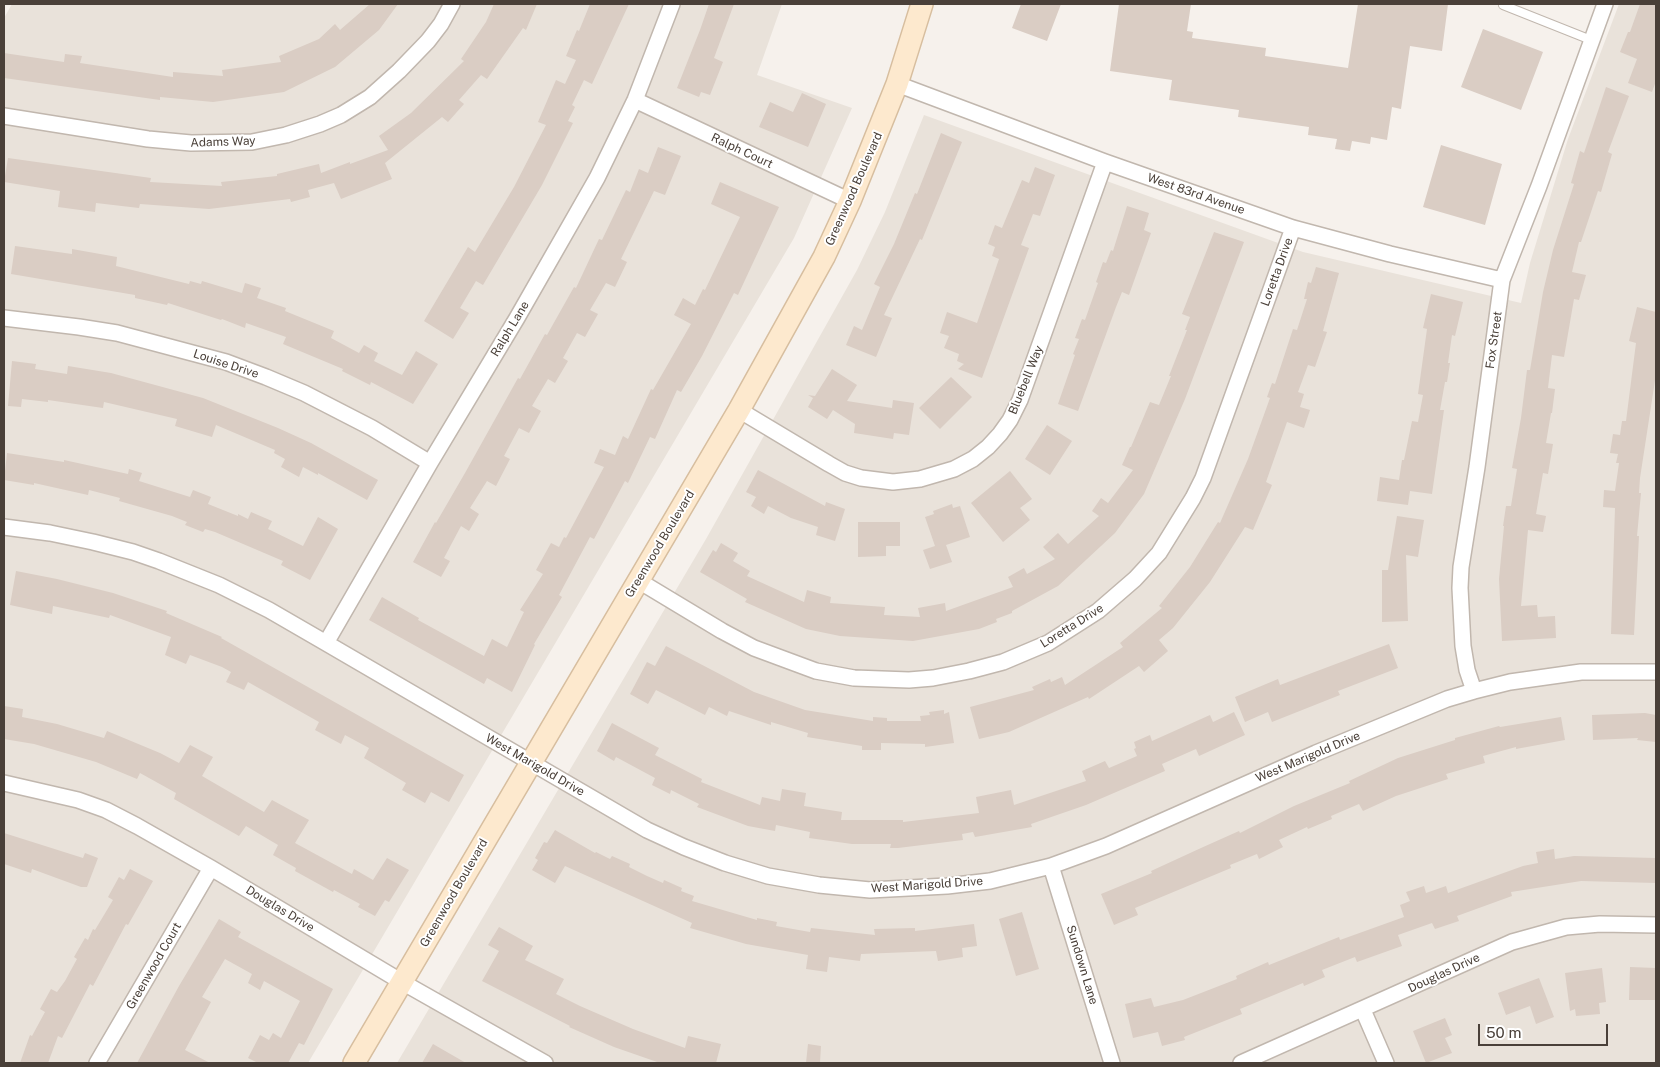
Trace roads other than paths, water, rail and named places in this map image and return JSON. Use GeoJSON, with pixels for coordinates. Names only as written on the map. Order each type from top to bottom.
{"type":"FeatureCollection","features":[{"type":"Feature","properties":{"kind":"street","name":"Adams Way"},"geometry":{"type":"LineString","coordinates":[[4,116],[148,139],[191,143],[252,142],[286,135],[320,124],[370,97],[428,41],[441,24],[452,4]]}},
{"type":"Feature","properties":{"kind":"street","name":"Ralph Lane"},"geometry":{"type":"LineString","coordinates":[[326,643],[588,194],[634,100],[672,4]]}},
{"type":"Feature","properties":{"kind":"street","name":"Greenwood Boulevard"},"geometry":{"type":"LineString","coordinates":[[354,1063],[740,410],[824,257],[850,201],[897,84],[922,4]]}},
{"type":"Feature","properties":{"kind":"street","name":"Fox Street"},"geometry":{"type":"LineString","coordinates":[[1474,691],[1467,670],[1463,646],[1461,574],[1502,280],[1539,186],[1605,4]]}},
{"type":"Feature","properties":{"kind":"street","name":"West 83rd Avenue"},"geometry":{"type":"LineString","coordinates":[[897,84],[1105,162],[1293,228],[1390,254],[1502,280]]}},
{"type":"Feature","properties":{"kind":"street","name":"Ralph Court"},"geometry":{"type":"LineString","coordinates":[[634,100],[850,201]]}},
{"type":"Feature","properties":{"kind":"street","name":"Bluebell Way"},"geometry":{"type":"LineString","coordinates":[[740,410],[845,473],[861,478],[893,482],[920,479],[954,468],[973,459],[1000,434],[1010,420],[1020,400],[1105,162]]}},
{"type":"Feature","properties":{"kind":"street","name":"Loretta Drive"},"geometry":{"type":"LineString","coordinates":[[639,581],[754,648],[808,668],[845,677],[885,680],[933,678],[1003,662],[1048,643],[1098,611],[1135,579],[1159,553],[1193,498],[1203,478],[1293,228]]}},
{"type":"Feature","properties":{"kind":"street","name":"Louise Drive"},"geometry":{"type":"LineString","coordinates":[[4,318],[79,326],[116,333],[226,362],[304,393],[372,428],[430,463]]}},
{"type":"Feature","properties":{"kind":"street","name":"West Marigold Drive"},"geometry":{"type":"LineString","coordinates":[[4,527],[50,533],[93,542],[159,561],[218,585],[269,610],[647,830],[724,864],[768,876],[836,887],[870,890],[947,886],[990,881],[1051,866],[1106,846],[1316,753],[1430,706],[1474,691],[1510,682],[1581,672],[1656,672]]}},
{"type":"Feature","properties":{"kind":"street","name":"Douglas Drive"},"geometry":{"type":"LineString","coordinates":[[4,783],[78,800],[106,810],[211,868],[402,982],[545,1063]]}},
{"type":"Feature","properties":{"kind":"street","name":"Sundown Lane"},"geometry":{"type":"LineString","coordinates":[[1051,866],[1112,1063]]}},
{"type":"Feature","properties":{"kind":"street","name":"Greenwood Court"},"geometry":{"type":"LineString","coordinates":[[97,1063],[211,868]]}},
{"type":"Feature","properties":{"kind":"street","name":"Douglas Drive"},"geometry":{"type":"LineString","coordinates":[[1242,1063],[1512,942],[1550,930],[1600,924],[1656,925]]}},
{"type":"Feature","properties":{"kind":"street"},"geometry":{"type":"LineString","coordinates":[[1363,1010],[1386,1063]]}},
{"type":"Feature","properties":{"kind":"lane"},"geometry":{"type":"LineString","coordinates":[[1503,5],[1591,40]]}}]}
